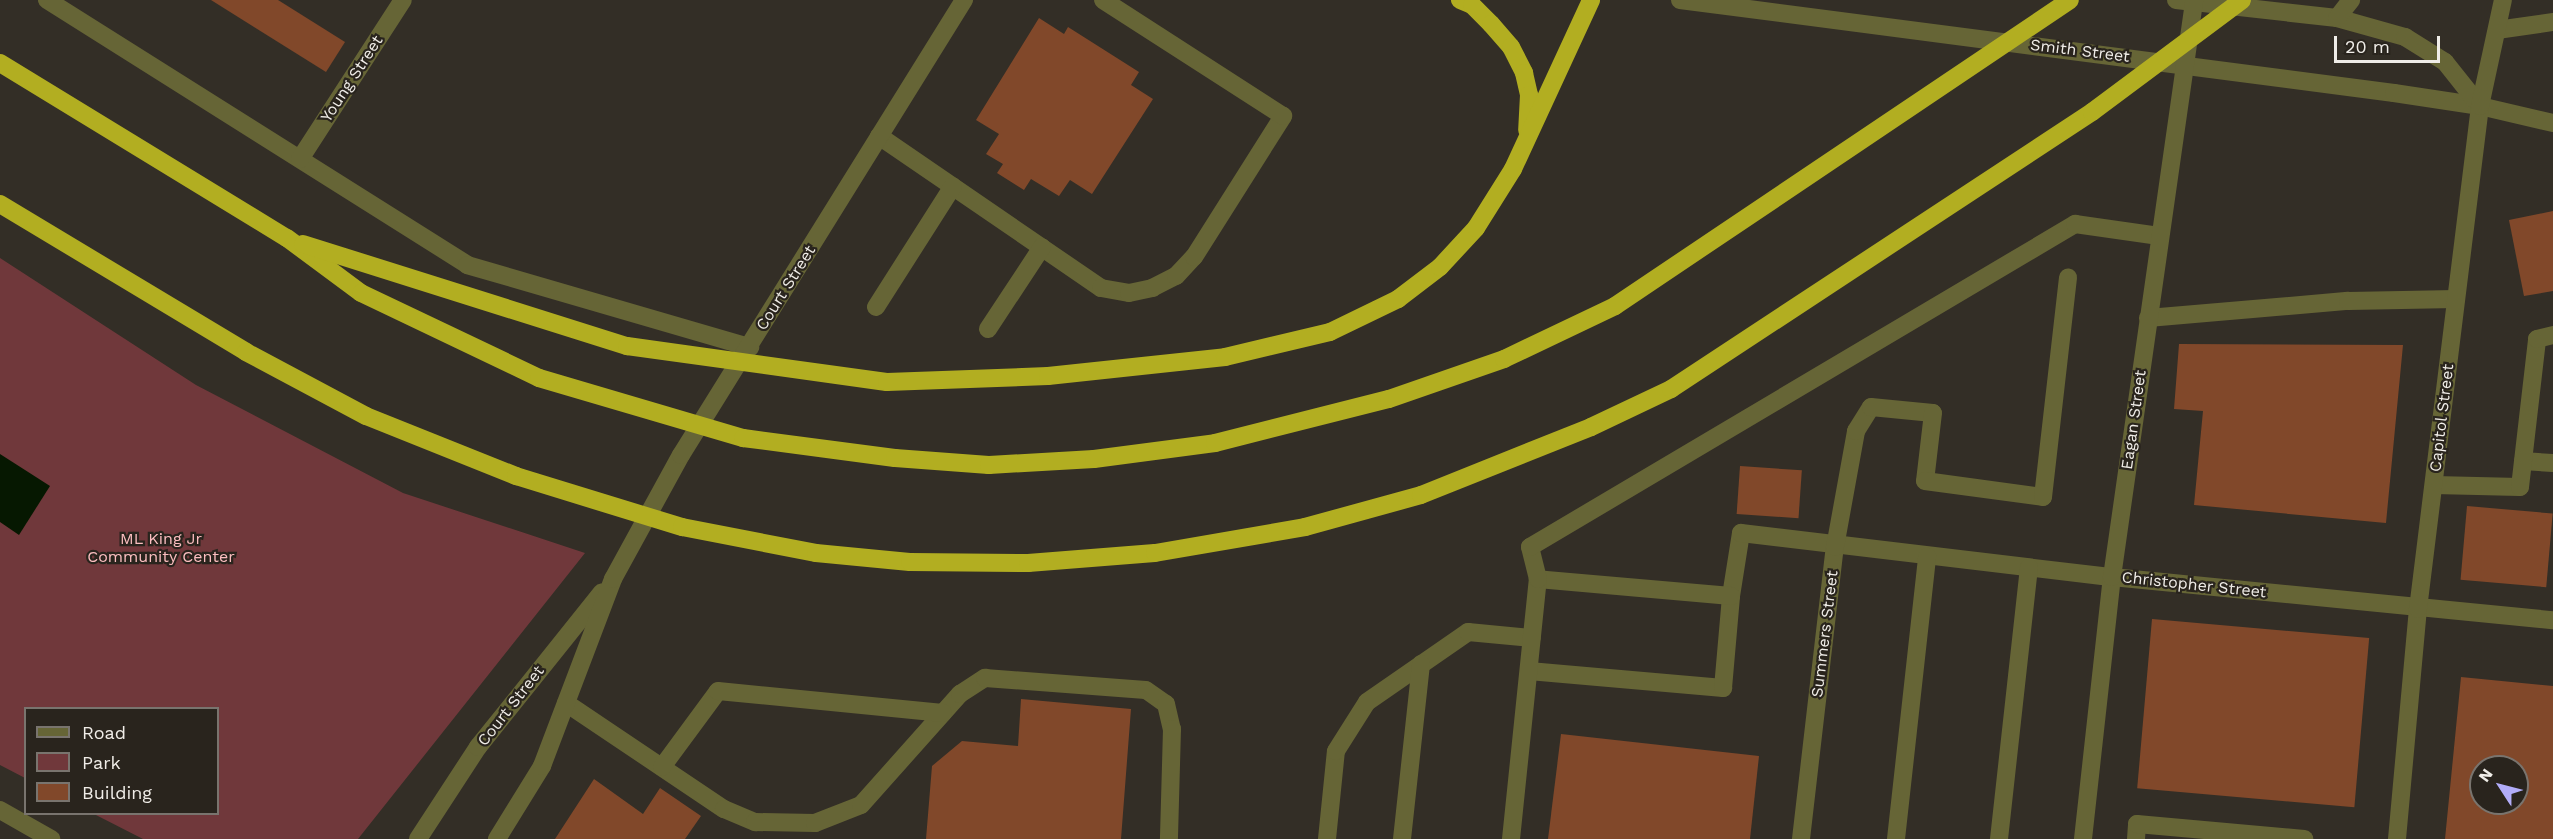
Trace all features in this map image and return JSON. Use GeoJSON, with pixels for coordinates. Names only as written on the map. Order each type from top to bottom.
{"type":"FeatureCollection","features":[{"type":"Feature","properties":{"kind":"highway"},"geometry":{"type":"LineString","coordinates":[[1460,0],[1472,5],[1491,24],[1511,47],[1524,72],[1529,95],[1526,143]]}},
{"type":"Feature","properties":{"kind":"highway"},"geometry":{"type":"LineString","coordinates":[[287,238],[627,346],[887,382],[1048,376],[1225,357],[1330,332],[1398,299],[1440,267],[1476,228],[1526,143],[1591,0]]}},
{"type":"Feature","properties":{"kind":"highway"},"geometry":{"type":"LineString","coordinates":[[0,63],[287,238],[361,293],[539,378],[743,438],[895,458],[989,465],[1094,459],[1215,443],[1389,399],[1504,359],[1614,306],[2070,0]]}},
{"type":"Feature","properties":{"kind":"highway"},"geometry":{"type":"LineString","coordinates":[[0,204],[246,352],[366,416],[516,476],[682,527],[816,553],[910,562],[1028,563],[1155,553],[1305,527],[1421,495],[1591,428],[1671,389],[2092,112],[2242,0]]}},
{"type":"Feature","properties":{"kind":"street"},"geometry":{"type":"LineString","coordinates":[[47,0],[466,265],[750,347]]}},
{"type":"Feature","properties":{"kind":"street","name":"Young Street"},"geometry":{"type":"LineString","coordinates":[[300,159],[403,0]]}},
{"type":"Feature","properties":{"kind":"street","name":"Court Street"},"geometry":{"type":"LineString","coordinates":[[497,839],[542,766],[613,579],[681,455],[964,0]]}},
{"type":"Feature","properties":{"kind":"street"},"geometry":{"type":"LineString","coordinates":[[879,136],[1101,288],[1129,293],[1152,288],[1176,276],[1194,257],[1283,116],[1103,0]]}},
{"type":"Feature","properties":{"kind":"street","name":"Smith Street"},"geometry":{"type":"LineString","coordinates":[[1680,0],[2182,64],[2480,106],[2553,123]]}},
{"type":"Feature","properties":{"kind":"street"},"geometry":{"type":"LineString","coordinates":[[2337,18],[2350,0]]}},
{"type":"Feature","properties":{"kind":"street","name":"Capitol Street"},"geometry":{"type":"LineString","coordinates":[[2397,839],[2418,609],[2480,106],[2504,0]]}},
{"type":"Feature","properties":{"kind":"street"},"geometry":{"type":"LineString","coordinates":[[2185,1],[2337,18],[2405,37],[2445,62],[2480,106]]}},
{"type":"Feature","properties":{"kind":"street","name":"Eagan Street"},"geometry":{"type":"LineString","coordinates":[[2083,839],[2112,577],[2182,64],[2185,1]]}},
{"type":"Feature","properties":{"kind":"street"},"geometry":{"type":"LineString","coordinates":[[2497,30],[2553,21]]}},
{"type":"Feature","properties":{"kind":"street"},"geometry":{"type":"LineString","coordinates":[[876,307],[953,186]]}},
{"type":"Feature","properties":{"kind":"street"},"geometry":{"type":"LineString","coordinates":[[1511,839],[1538,579],[1530,547],[2075,224],[2160,236]]}},
{"type":"Feature","properties":{"kind":"street"},"geometry":{"type":"LineString","coordinates":[[988,329],[1042,247]]}},
{"type":"Feature","properties":{"kind":"street","name":"Summers Street"},"geometry":{"type":"LineString","coordinates":[[1801,839],[1835,547],[1856,431],[1871,407],[1933,413],[1925,481],[2043,497],[2068,277]]}},
{"type":"Feature","properties":{"kind":"street"},"geometry":{"type":"LineString","coordinates":[[2148,318],[2348,301],[2456,299]]}},
{"type":"Feature","properties":{"kind":"street"},"geometry":{"type":"LineString","coordinates":[[2434,485],[2520,487],[2537,339],[2553,335]]}},
{"type":"Feature","properties":{"kind":"street"},"geometry":{"type":"LineString","coordinates":[[2523,461],[2553,463]]}},
{"type":"Feature","properties":{"kind":"street","name":"Christopher Street"},"geometry":{"type":"LineString","coordinates":[[1731,596],[1741,533],[1835,547],[2028,568],[2418,609],[2553,620]]}},
{"type":"Feature","properties":{"kind":"street"},"geometry":{"type":"LineString","coordinates":[[1896,839],[1927,557]]}},
{"type":"Feature","properties":{"kind":"street"},"geometry":{"type":"LineString","coordinates":[[2000,839],[2028,568]]}},
{"type":"Feature","properties":{"kind":"street","name":"Court Street"},"geometry":{"type":"LineString","coordinates":[[418,839],[478,747],[613,579]]}},
{"type":"Feature","properties":{"kind":"street"},"geometry":{"type":"LineString","coordinates":[[1529,671],[1723,688],[1731,596],[1538,579]]}},
{"type":"Feature","properties":{"kind":"street"},"geometry":{"type":"LineString","coordinates":[[1327,839],[1336,751],[1367,702],[1468,632],[1532,638]]}},
{"type":"Feature","properties":{"kind":"street"},"geometry":{"type":"LineString","coordinates":[[1402,839],[1421,664]]}},
{"type":"Feature","properties":{"kind":"street"},"geometry":{"type":"LineString","coordinates":[[566,703],[724,809],[755,822],[815,823],[861,805],[960,694],[985,678],[1146,690],[1166,704],[1172,729],[1169,839]]}},
{"type":"Feature","properties":{"kind":"street"},"geometry":{"type":"LineString","coordinates":[[662,767],[718,691],[943,713]]}},
{"type":"Feature","properties":{"kind":"street"},"geometry":{"type":"LineString","coordinates":[[0,810],[51,839]]}},
{"type":"Feature","properties":{"kind":"street"},"geometry":{"type":"LineString","coordinates":[[2136,839],[2137,824],[2304,839]]}},
{"type":"Feature","properties":{"kind":"green space","name":"ML King Jr Community Center"},"geometry":{"type":"Polygon","coordinates":[[[0,258],[196,385],[403,493],[585,553],[358,839],[143,839],[96,815],[219,815],[219,707],[24,707],[24,777],[0,765],[0,258]]]}},
{"type":"Feature","properties":{"kind":"shaded area"},"geometry":{"type":"Polygon","coordinates":[[[0,454],[50,486],[19,535],[0,522],[0,454]]]}},
{"type":"Feature","properties":{"kind":"building"},"geometry":{"type":"Polygon","coordinates":[[[211,0],[278,0],[345,42],[326,72],[211,0]]]}},
{"type":"Feature","properties":{"kind":"building"},"geometry":{"type":"Polygon","coordinates":[[[1039,18],[1064,34],[1068,27],[1139,72],[1131,85],[1153,99],[1092,194],[1070,180],[1059,196],[1031,179],[1024,190],[997,173],[1003,164],[986,154],[999,134],[976,120],[1039,18]]]}},
{"type":"Feature","properties":{"kind":"building"},"geometry":{"type":"Polygon","coordinates":[[[2553,211],[2553,291],[2524,296],[2509,220],[2553,211]]]}},
{"type":"Feature","properties":{"kind":"building"},"geometry":{"type":"Polygon","coordinates":[[[2179,344],[2403,345],[2386,523],[2194,505],[2203,411],[2174,409],[2179,344]]]}},
{"type":"Feature","properties":{"kind":"building"},"geometry":{"type":"Polygon","coordinates":[[[1740,466],[1802,470],[1799,518],[1737,514],[1740,466]]]}},
{"type":"Feature","properties":{"kind":"building"},"geometry":{"type":"Polygon","coordinates":[[[2467,506],[2553,513],[2546,587],[2461,580],[2467,506]]]}},
{"type":"Feature","properties":{"kind":"building"},"geometry":{"type":"Polygon","coordinates":[[[2152,619],[2369,638],[2354,807],[2137,788],[2152,619]]]}},
{"type":"Feature","properties":{"kind":"building"},"geometry":{"type":"Polygon","coordinates":[[[2461,677],[2553,686],[2553,839],[2445,839],[2461,677]]]}},
{"type":"Feature","properties":{"kind":"building"},"geometry":{"type":"Polygon","coordinates":[[[1021,699],[1131,709],[1121,839],[926,839],[932,766],[962,741],[1018,746],[1021,699]]]}},
{"type":"Feature","properties":{"kind":"building"},"geometry":{"type":"Polygon","coordinates":[[[1561,734],[1759,756],[1750,839],[1548,839],[1561,734]]]}},
{"type":"Feature","properties":{"kind":"building"},"geometry":{"type":"Polygon","coordinates":[[[594,779],[643,814],[660,788],[701,816],[685,839],[555,839],[594,779]]]}}]}
